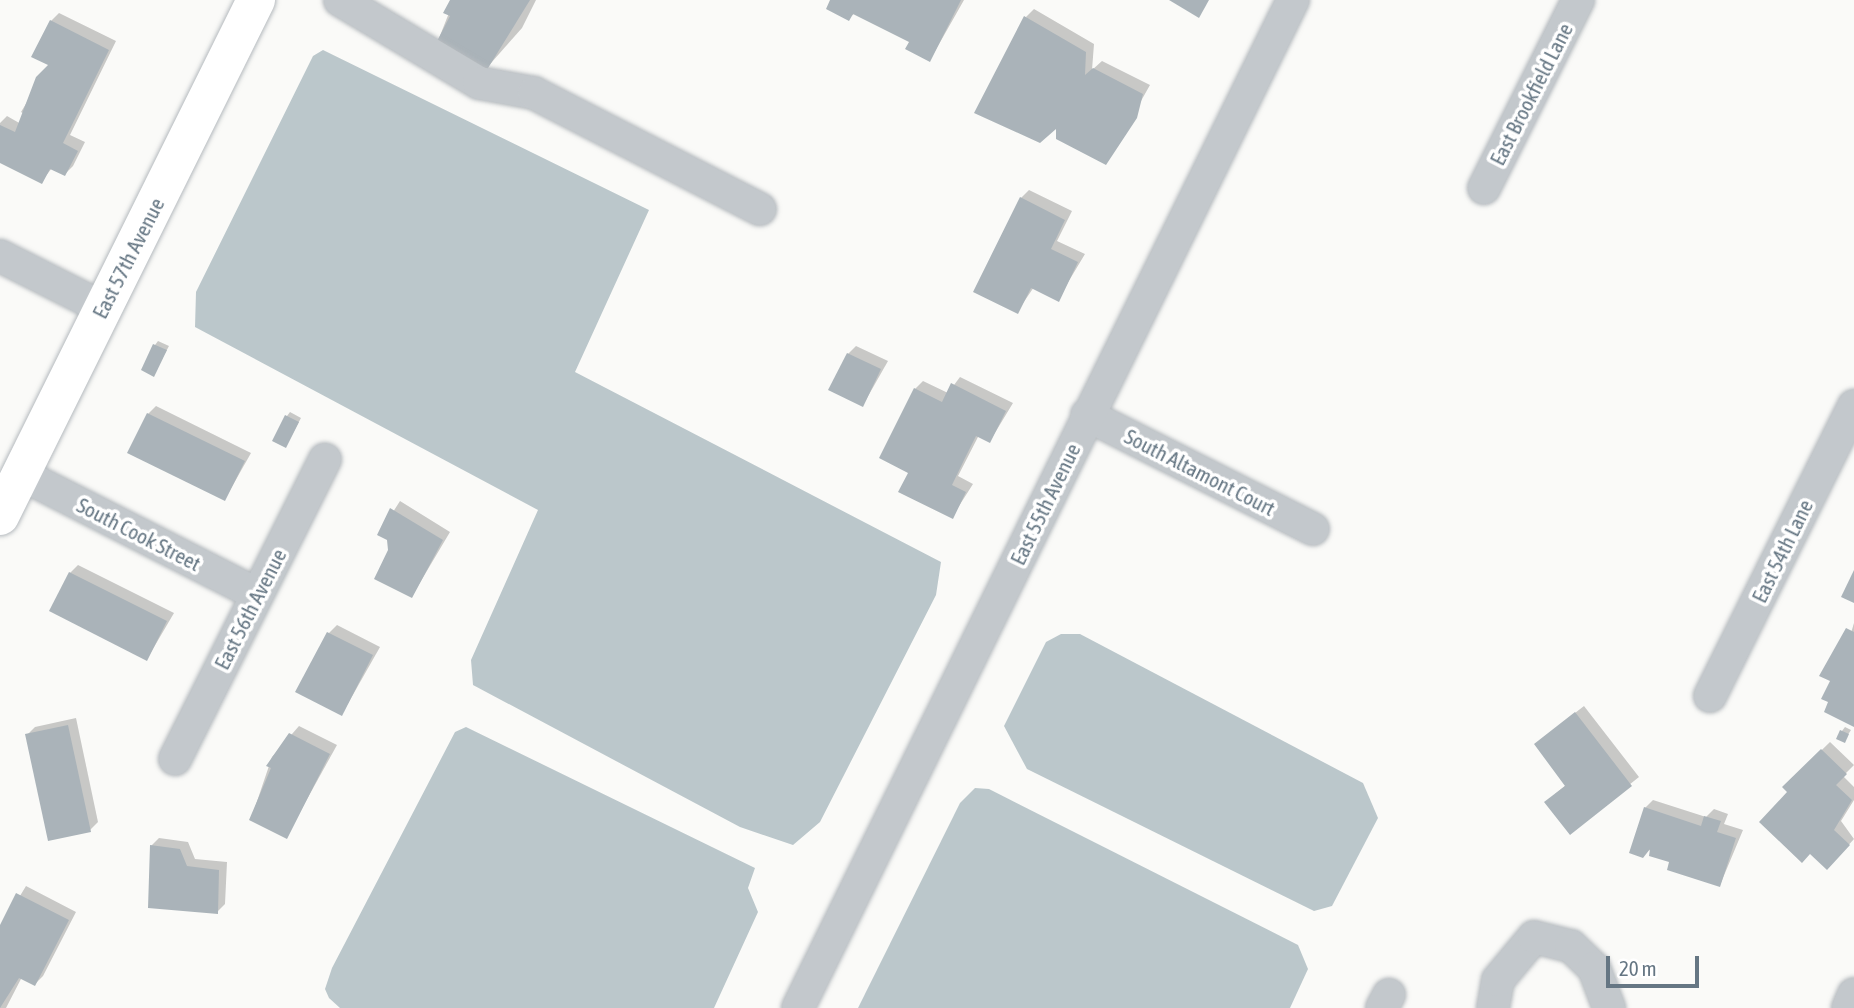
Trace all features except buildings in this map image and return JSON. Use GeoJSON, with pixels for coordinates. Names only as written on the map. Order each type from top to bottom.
{"type":"FeatureCollection","features":[{"type":"Feature","properties":{"kind":"main road","name":"East 57th Avenue"},"geometry":{"type":"LineString","coordinates":[[0,516],[256,0]]}},
{"type":"Feature","properties":{"kind":"street"},"geometry":{"type":"LineString","coordinates":[[340,0],[479,82],[534,93],[760,209]]}},
{"type":"Feature","properties":{"kind":"street","name":"East 55th Avenue"},"geometry":{"type":"LineString","coordinates":[[798,1008],[1293,0]]}},
{"type":"Feature","properties":{"kind":"street","name":"East Brookfield Lane"},"geometry":{"type":"LineString","coordinates":[[1484,188],[1578,0]]}},
{"type":"Feature","properties":{"kind":"street"},"geometry":{"type":"LineString","coordinates":[[0,256],[103,307]]}},
{"type":"Feature","properties":{"kind":"street","name":"East 54th Lane"},"geometry":{"type":"LineString","coordinates":[[1710,696],[1854,406]]}},
{"type":"Feature","properties":{"kind":"street","name":"South Altamont Court"},"geometry":{"type":"LineString","coordinates":[[1087,415],[1313,529]]}},
{"type":"Feature","properties":{"kind":"street","name":"East 56th Avenue"},"geometry":{"type":"LineString","coordinates":[[175,759],[325,459]]}},
{"type":"Feature","properties":{"kind":"street","name":"South Cook Street"},"geometry":{"type":"LineString","coordinates":[[20,474],[257,594]]}},
{"type":"Feature","properties":{"kind":"street"},"geometry":{"type":"LineString","coordinates":[[1493,1008],[1498,980],[1534,937],[1571,946],[1594,968],[1609,1008]]}},
{"type":"Feature","properties":{"kind":"street"},"geometry":{"type":"LineString","coordinates":[[1847,1008],[1854,994]]}},
{"type":"Feature","properties":{"kind":"shaded area"},"geometry":{"type":"Polygon","coordinates":[[[323,50],[649,210],[575,372],[941,562],[936,595],[820,822],[793,845],[740,827],[473,685],[471,660],[538,510],[195,327],[196,292],[313,56],[323,50]]]}},
{"type":"Feature","properties":{"kind":"shaded area"},"geometry":{"type":"Polygon","coordinates":[[[1061,634],[1080,634],[1363,783],[1378,818],[1332,906],[1314,911],[1027,769],[1004,726],[1046,642],[1061,634]]]}},
{"type":"Feature","properties":{"kind":"shaded area"},"geometry":{"type":"Polygon","coordinates":[[[466,727],[755,868],[748,888],[758,912],[714,1008],[340,1008],[329,998],[325,989],[332,968],[455,732],[466,727]]]}},
{"type":"Feature","properties":{"kind":"shaded area"},"geometry":{"type":"Polygon","coordinates":[[[975,788],[989,789],[1298,945],[1308,969],[1290,1008],[858,1008],[960,803],[975,788]]]}}]}
